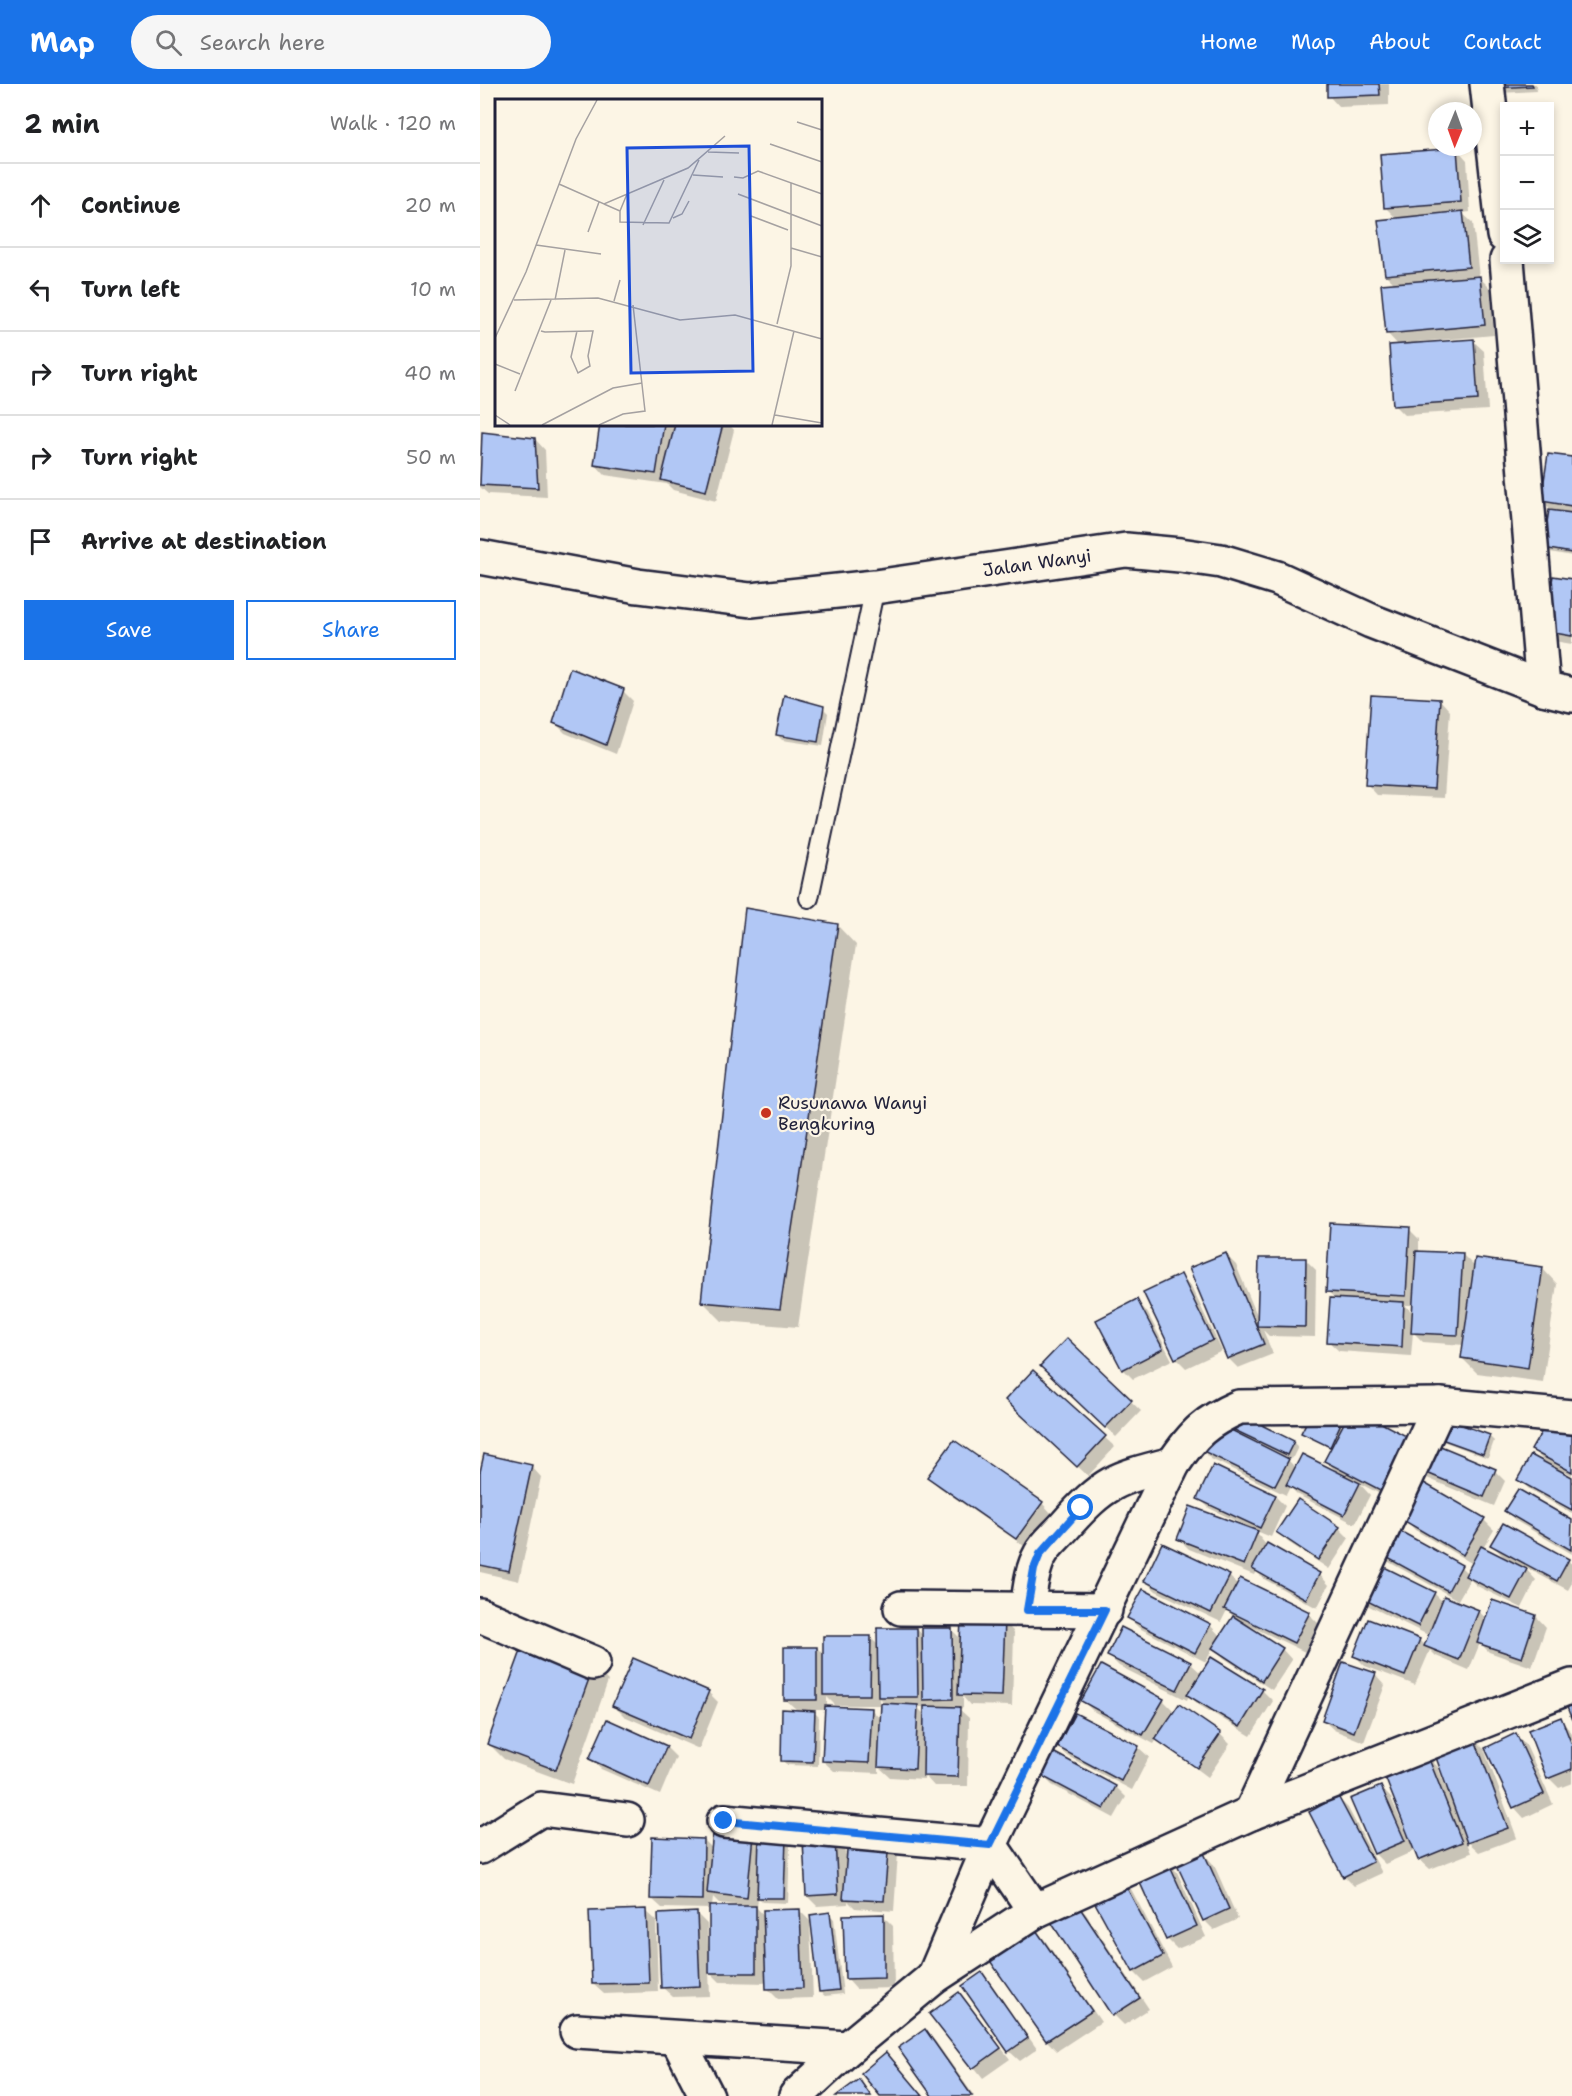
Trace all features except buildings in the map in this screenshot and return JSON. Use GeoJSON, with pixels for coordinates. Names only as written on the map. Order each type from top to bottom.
{"type":"FeatureCollection","features":[{"type":"Feature","properties":{"kind":"street"},"geometry":{"type":"LineString","coordinates":[[1487,84],[1501,210]]}},
{"type":"Feature","properties":{"kind":"street"},"geometry":{"type":"LineString","coordinates":[[1507,264],[1557,692]]}},
{"type":"Feature","properties":{"kind":"street","name":"Jalan Wanyi"},"geometry":{"type":"LineString","coordinates":[[480,557],[638,586],[752,600],[875,587],[1126,550],[1221,561],[1277,578],[1371,621],[1557,692]]}},
{"type":"Feature","properties":{"kind":"street"},"geometry":{"type":"LineString","coordinates":[[934,1977],[990,1845],[1105,1610],[1173,1464],[1188,1441],[1212,1419],[1239,1407],[1440,1405],[1572,1417]]}},
{"type":"Feature","properties":{"kind":"street"},"geometry":{"type":"LineString","coordinates":[[1251,1813],[1440,1405]]}},
{"type":"Feature","properties":{"kind":"street"},"geometry":{"type":"LineString","coordinates":[[1027,1610],[1034,1569],[1040,1554],[1091,1497],[1105,1486],[1127,1475],[1173,1464]]}},
{"type":"Feature","properties":{"kind":"street"},"geometry":{"type":"LineString","coordinates":[[901,1608],[1105,1610]]}},
{"type":"Feature","properties":{"kind":"street"},"geometry":{"type":"LineString","coordinates":[[480,1615],[594,1663]]}},
{"type":"Feature","properties":{"kind":"street"},"geometry":{"type":"LineString","coordinates":[[796,2096],[848,2048],[934,1977],[1035,1911],[1251,1813],[1572,1686]]}},
{"type":"Feature","properties":{"kind":"street"},"geometry":{"type":"LineString","coordinates":[[480,1847],[542,1809],[627,1820]]}},
{"type":"Feature","properties":{"kind":"street"},"geometry":{"type":"LineString","coordinates":[[724,1821],[990,1845]]}},
{"type":"Feature","properties":{"kind":"street"},"geometry":{"type":"LineString","coordinates":[[990,1845],[1035,1911]]}},
{"type":"Feature","properties":{"kind":"street"},"geometry":{"type":"LineString","coordinates":[[577,2031],[678,2040],[848,2048]]}},
{"type":"Feature","properties":{"kind":"street"},"geometry":{"type":"LineString","coordinates":[[678,2040],[707,2096]]}},
{"type":"Feature","properties":{"kind":"lane"},"geometry":{"type":"LineString","coordinates":[[810,898],[875,587]]}},
{"type":"Feature","properties":{"kind":"place","name":"Rusunawa Wanyi Bengkuring"},"geometry":{"type":"Point","coordinates":[766,1113]}},
{"type":"Feature","properties":{"kind":"route"},"geometry":{"type":"LineString","coordinates":[[724,1821],[990,1845],[1105,1610],[1027,1610],[1034,1569],[1040,1554],[1081,1508]]}}]}
